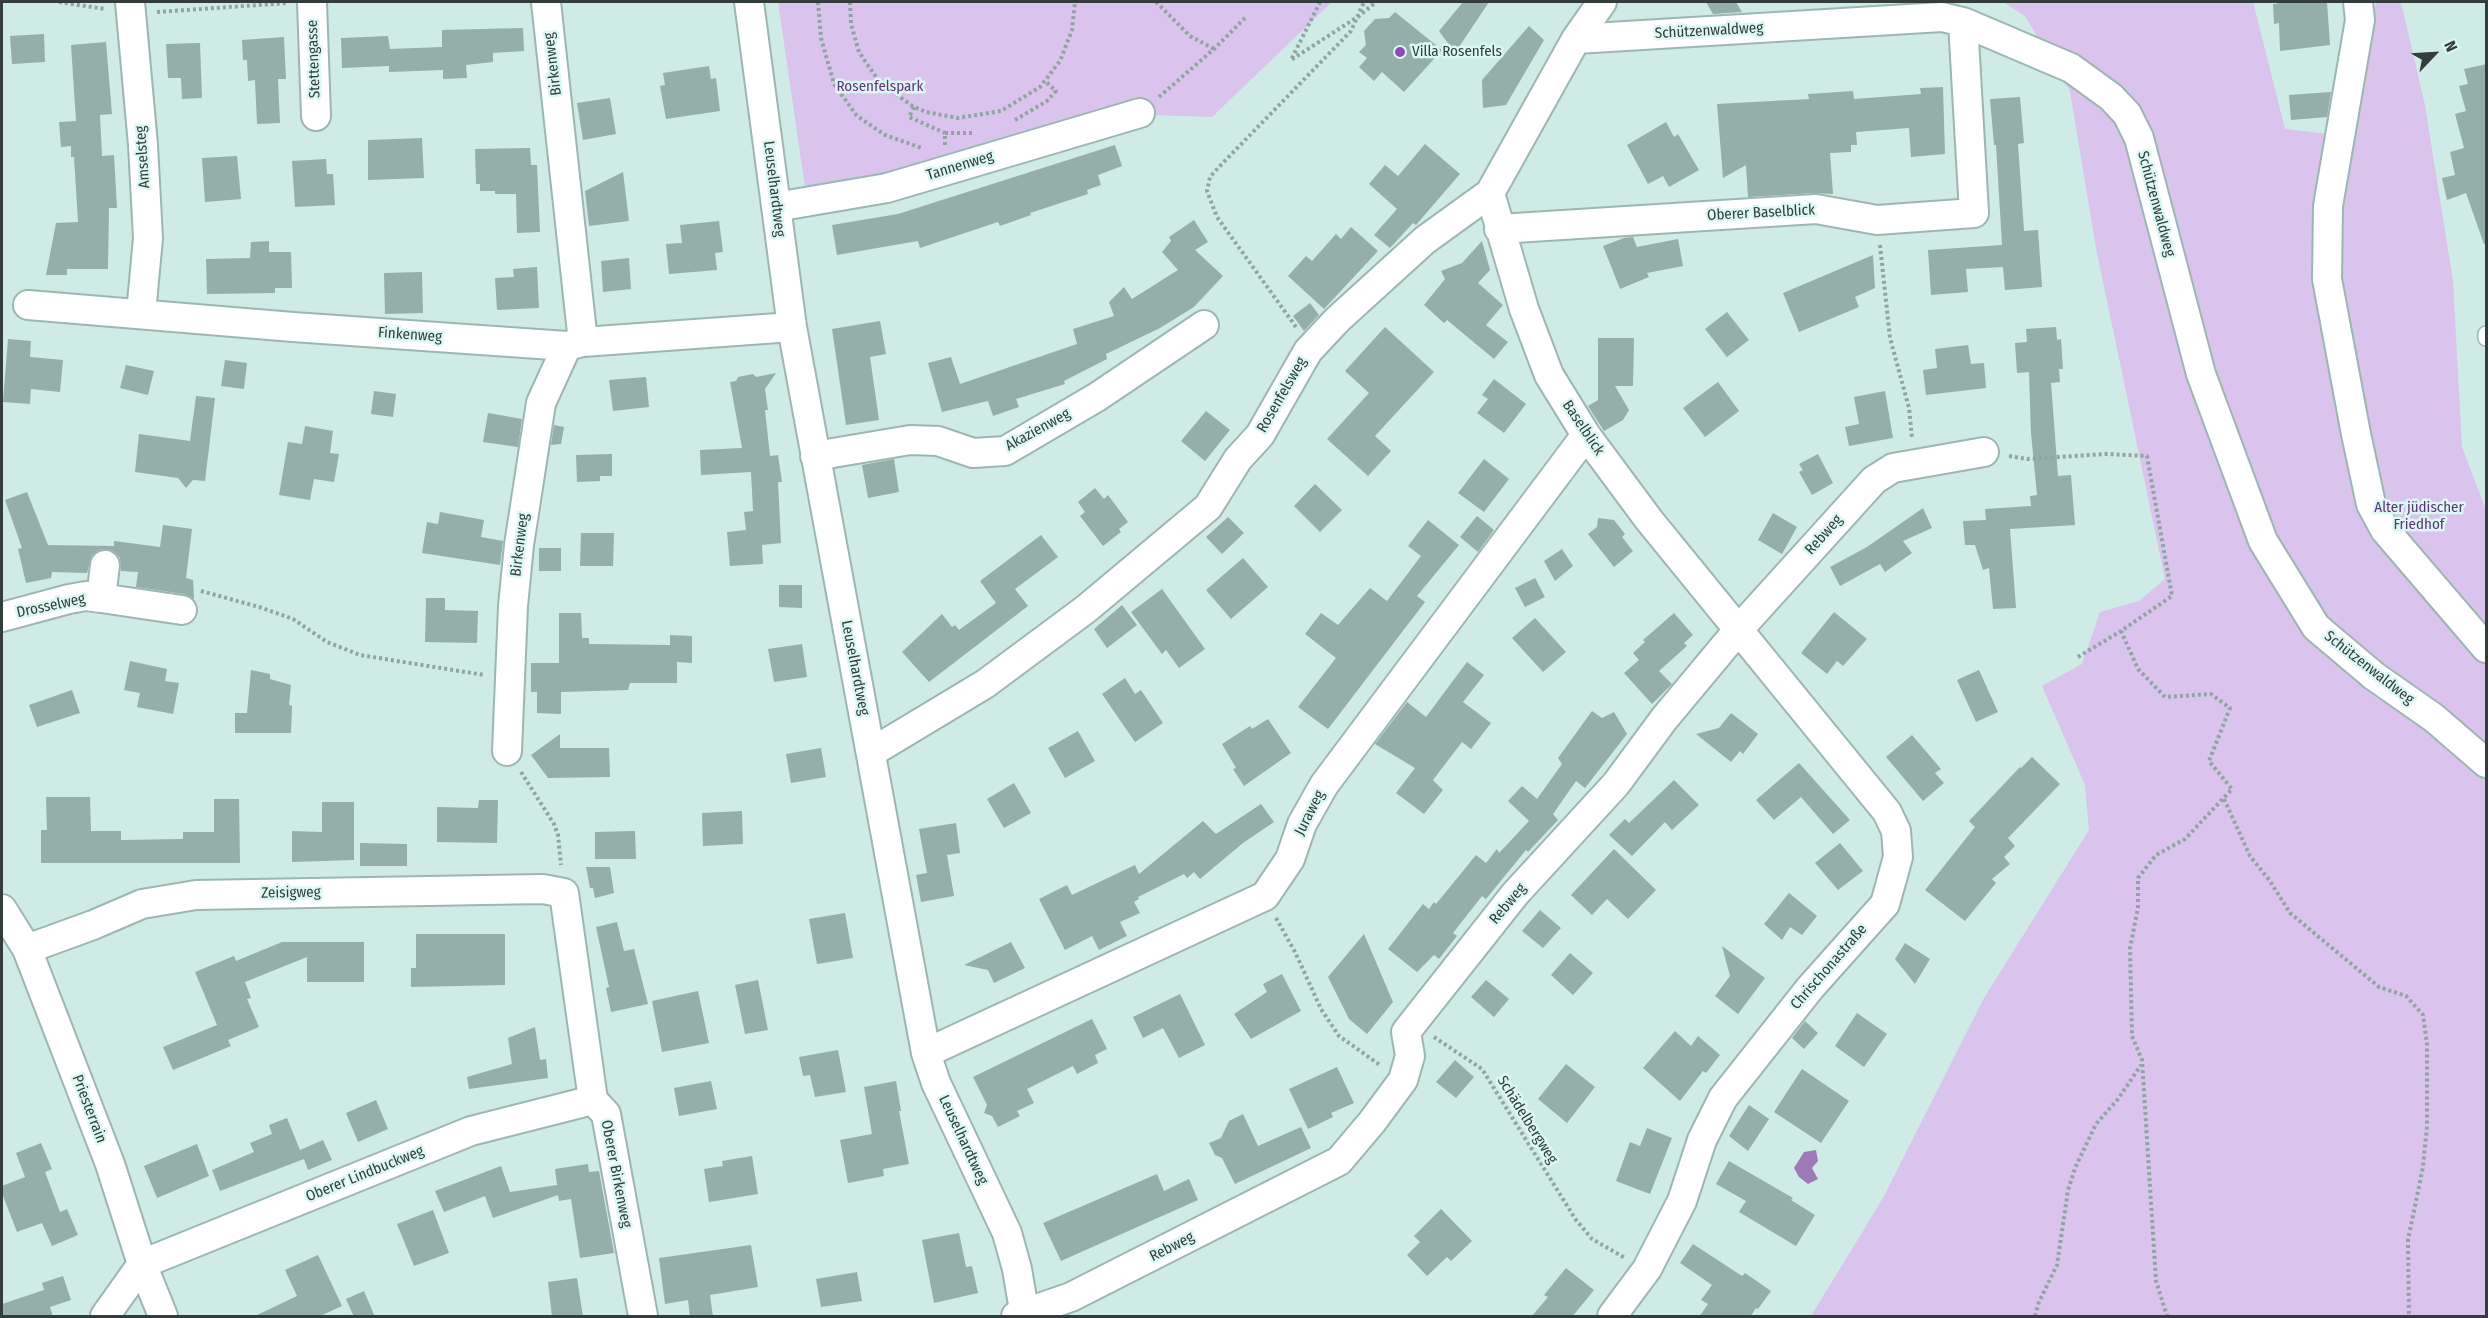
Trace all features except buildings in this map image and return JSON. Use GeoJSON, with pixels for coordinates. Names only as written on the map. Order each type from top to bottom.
{"type":"FeatureCollection","features":[{"type":"Feature","properties":{"kind":"street","name":"Stettengasse"},"geometry":{"type":"LineString","coordinates":[[312,2],[316,116]]}},
{"type":"Feature","properties":{"kind":"street","name":"Birkenweg"},"geometry":{"type":"LineString","coordinates":[[507,751],[513,606],[519,545],[541,403],[575,344],[546,2]]}},
{"type":"Feature","properties":{"kind":"street","name":"Leuselhardtweg"},"geometry":{"type":"LineString","coordinates":[[749,2],[792,327],[926,1053],[936,1083],[1007,1233],[1017,1269],[1022,1316]]}},
{"type":"Feature","properties":{"kind":"street","name":"Rosenfelsweg"},"geometry":{"type":"LineString","coordinates":[[872,752],[985,684],[1086,609],[1208,507],[1238,459],[1260,435],[1312,347],[1337,320],[1425,240],[1490,193],[1576,39],[1602,2]]}},
{"type":"Feature","properties":{"kind":"street"},"geometry":{"type":"LineString","coordinates":[[2358,2],[2360,20],[2328,206],[2327,279],[2356,434],[2371,504],[2385,530],[2487,648]]}},
{"type":"Feature","properties":{"kind":"street","name":"Amselsteg"},"geometry":{"type":"LineString","coordinates":[[130,7],[143,144],[148,238],[141,313]]}},
{"type":"Feature","properties":{"kind":"street","name":"Schützenwaldweg"},"geometry":{"type":"LineString","coordinates":[[1576,39],[1942,17],[1963,22],[2071,68],[2111,97],[2127,114],[2139,138],[2201,374],[2263,541],[2316,627],[2374,676],[2434,718],[2487,763]]}},
{"type":"Feature","properties":{"kind":"street","name":"Oberer Baselblick"},"geometry":{"type":"LineString","coordinates":[[1499,229],[1816,209],[1877,220],[1974,213],[1963,22]]}},
{"type":"Feature","properties":{"kind":"street","name":"Tannenweg"},"geometry":{"type":"LineString","coordinates":[[776,207],[887,188],[1140,113]]}},
{"type":"Feature","properties":{"kind":"street","name":"Baselblick"},"geometry":{"type":"LineString","coordinates":[[1490,193],[1524,309],[1549,375],[1586,435],[1649,520],[1739,629]]}},
{"type":"Feature","properties":{"kind":"street","name":"Finkenweg"},"geometry":{"type":"LineString","coordinates":[[28,305],[293,327],[575,344],[792,327]]}},
{"type":"Feature","properties":{"kind":"street","name":"Akazienweg"},"geometry":{"type":"LineString","coordinates":[[815,456],[910,440],[938,441],[973,453],[1005,451],[1097,397],[1204,325]]}},
{"type":"Feature","properties":{"kind":"street","name":"Juraweg"},"geometry":{"type":"LineString","coordinates":[[926,1053],[1265,896],[1290,859],[1302,824],[1324,785],[1586,435]]}},
{"type":"Feature","properties":{"kind":"street","name":"Rebweg"},"geometry":{"type":"LineString","coordinates":[[1022,1316],[1071,1297],[1339,1161],[1403,1080],[1410,1056],[1406,1032],[1413,1023],[1515,894],[1616,784],[1664,719],[1739,629],[1874,480],[1893,468],[1984,452]]}},
{"type":"Feature","properties":{"kind":"street","name":"Drosselweg"},"geometry":{"type":"LineString","coordinates":[[101,598],[105,565]]}},
{"type":"Feature","properties":{"kind":"street","name":"Drosselweg"},"geometry":{"type":"LineString","coordinates":[[2,616],[86,596],[182,610]]}},
{"type":"Feature","properties":{"kind":"street","name":"Chrischonastraße"},"geometry":{"type":"LineString","coordinates":[[1611,1317],[1647,1269],[1682,1202],[1702,1140],[1722,1098],[1810,988],[1885,904],[1898,857],[1896,831],[1887,812],[1739,629]]}},
{"type":"Feature","properties":{"kind":"street","name":"Zeisigweg"},"geometry":{"type":"LineString","coordinates":[[27,949],[142,904],[196,895],[543,889],[564,893]]}},
{"type":"Feature","properties":{"kind":"street","name":"Oberer Birkenweg"},"geometry":{"type":"LineString","coordinates":[[564,893],[593,1100],[606,1114],[643,1317]]}},
{"type":"Feature","properties":{"kind":"street","name":"Priesterrain"},"geometry":{"type":"LineString","coordinates":[[2,909],[27,949],[110,1164],[142,1264],[163,1317]]}},
{"type":"Feature","properties":{"kind":"street","name":"Oberer Lindbuckweg"},"geometry":{"type":"LineString","coordinates":[[142,1264],[471,1131],[593,1100]]}},
{"type":"Feature","properties":{"kind":"street"},"geometry":{"type":"LineString","coordinates":[[105,1317],[142,1264]]}},
{"type":"Feature","properties":{"kind":"path"},"geometry":{"type":"LineString","coordinates":[[59,2],[130,7],[312,2]]}},
{"type":"Feature","properties":{"kind":"path"},"geometry":{"type":"LineString","coordinates":[[818,2],[821,38],[834,84],[857,116],[885,135],[926,149]]}},
{"type":"Feature","properties":{"kind":"path"},"geometry":{"type":"LineString","coordinates":[[850,2],[851,24],[859,52],[880,83],[914,107],[926,112],[958,118],[1001,111],[1040,87],[1060,61],[1072,30],[1074,2]]}},
{"type":"Feature","properties":{"kind":"path"},"geometry":{"type":"LineString","coordinates":[[1156,2],[1190,36],[1214,49]]}},
{"type":"Feature","properties":{"kind":"path"},"geometry":{"type":"LineString","coordinates":[[1320,2],[1291,60],[1359,16],[1376,2]]}},
{"type":"Feature","properties":{"kind":"path"},"geometry":{"type":"LineString","coordinates":[[1312,347],[1279,307],[1217,217],[1207,191],[1210,177],[1351,31],[1364,2]]}},
{"type":"Feature","properties":{"kind":"path"},"geometry":{"type":"LineString","coordinates":[[1140,113],[1214,49],[1245,18]]}},
{"type":"Feature","properties":{"kind":"path"},"geometry":{"type":"LineString","coordinates":[[1014,121],[1047,101],[1056,91],[1045,81]]}},
{"type":"Feature","properties":{"kind":"path"},"geometry":{"type":"LineString","coordinates":[[914,107],[909,117],[945,133],[983,131]]}},
{"type":"Feature","properties":{"kind":"path"},"geometry":{"type":"LineString","coordinates":[[944,151],[945,133]]}},
{"type":"Feature","properties":{"kind":"path"},"geometry":{"type":"LineString","coordinates":[[1877,220],[1890,338],[1909,408],[1914,463]]}},
{"type":"Feature","properties":{"kind":"path"},"geometry":{"type":"LineString","coordinates":[[1984,452],[2028,459],[2106,454],[2147,456],[2172,596],[2078,657]]}},
{"type":"Feature","properties":{"kind":"path"},"geometry":{"type":"LineString","coordinates":[[182,610],[198,612],[199,591],[293,619],[327,642],[360,655],[511,679]]}},
{"type":"Feature","properties":{"kind":"path"},"geometry":{"type":"LineString","coordinates":[[2121,631],[2138,669],[2165,698],[2211,694],[2230,708],[2209,761],[2232,789],[2185,838],[2156,855],[2138,878],[2138,908],[2130,948],[2133,1036],[2142,1064],[2156,1281],[2167,1317]]}},
{"type":"Feature","properties":{"kind":"path"},"geometry":{"type":"LineString","coordinates":[[507,751],[554,824],[558,835]]}},
{"type":"Feature","properties":{"kind":"path"},"geometry":{"type":"LineString","coordinates":[[2224,799],[2250,856],[2270,881],[2290,913],[2379,987],[2406,996],[2423,1015],[2427,1044],[2427,1126],[2423,1167],[2408,1240],[2409,1317]]}},
{"type":"Feature","properties":{"kind":"path"},"geometry":{"type":"LineString","coordinates":[[1277,921],[1295,952],[1321,1009],[1339,1036],[1403,1080]]}},
{"type":"Feature","properties":{"kind":"path","name":"Schädelbergweg"},"geometry":{"type":"LineString","coordinates":[[1413,1023],[1482,1070],[1576,1220],[1592,1239],[1604,1247]]}},
{"type":"Feature","properties":{"kind":"path"},"geometry":{"type":"LineString","coordinates":[[2035,1317],[2039,1302],[2057,1265],[2068,1190],[2075,1168],[2096,1124],[2118,1099],[2142,1064]]}},
{"type":"Feature","properties":{"kind":"green space","name":"Rosenfelspark"},"geometry":{"type":"Polygon","coordinates":[[[778,2],[1332,2],[1212,117],[1120,114],[806,194],[778,2]]]}},
{"type":"Feature","properties":{"kind":"green space","name":"Alter jüdischer Friedhof"},"geometry":{"type":"Polygon","coordinates":[[[2003,2],[2253,2],[2285,129],[2355,137],[2376,2],[2401,2],[2425,105],[2453,281],[2462,447],[2486,510],[2486,1316],[1811,1316],[1883,1198],[1984,998],[2089,830],[2085,785],[2042,686],[2082,664],[2100,612],[2139,601],[2165,579],[2096,248],[2070,91],[2025,16],[2003,2]]]}},
{"type":"Feature","properties":{"kind":"shaded area"},"geometry":{"type":"Polygon","coordinates":[[[1816,1150],[1818,1161],[1812,1168],[1818,1179],[1808,1184],[1799,1177],[1794,1168],[1804,1152],[1816,1150]]]}},
{"type":"Feature","properties":{"kind":"place","name":"Villa Rosenfels"},"geometry":{"type":"Point","coordinates":[1400,52]}}]}
